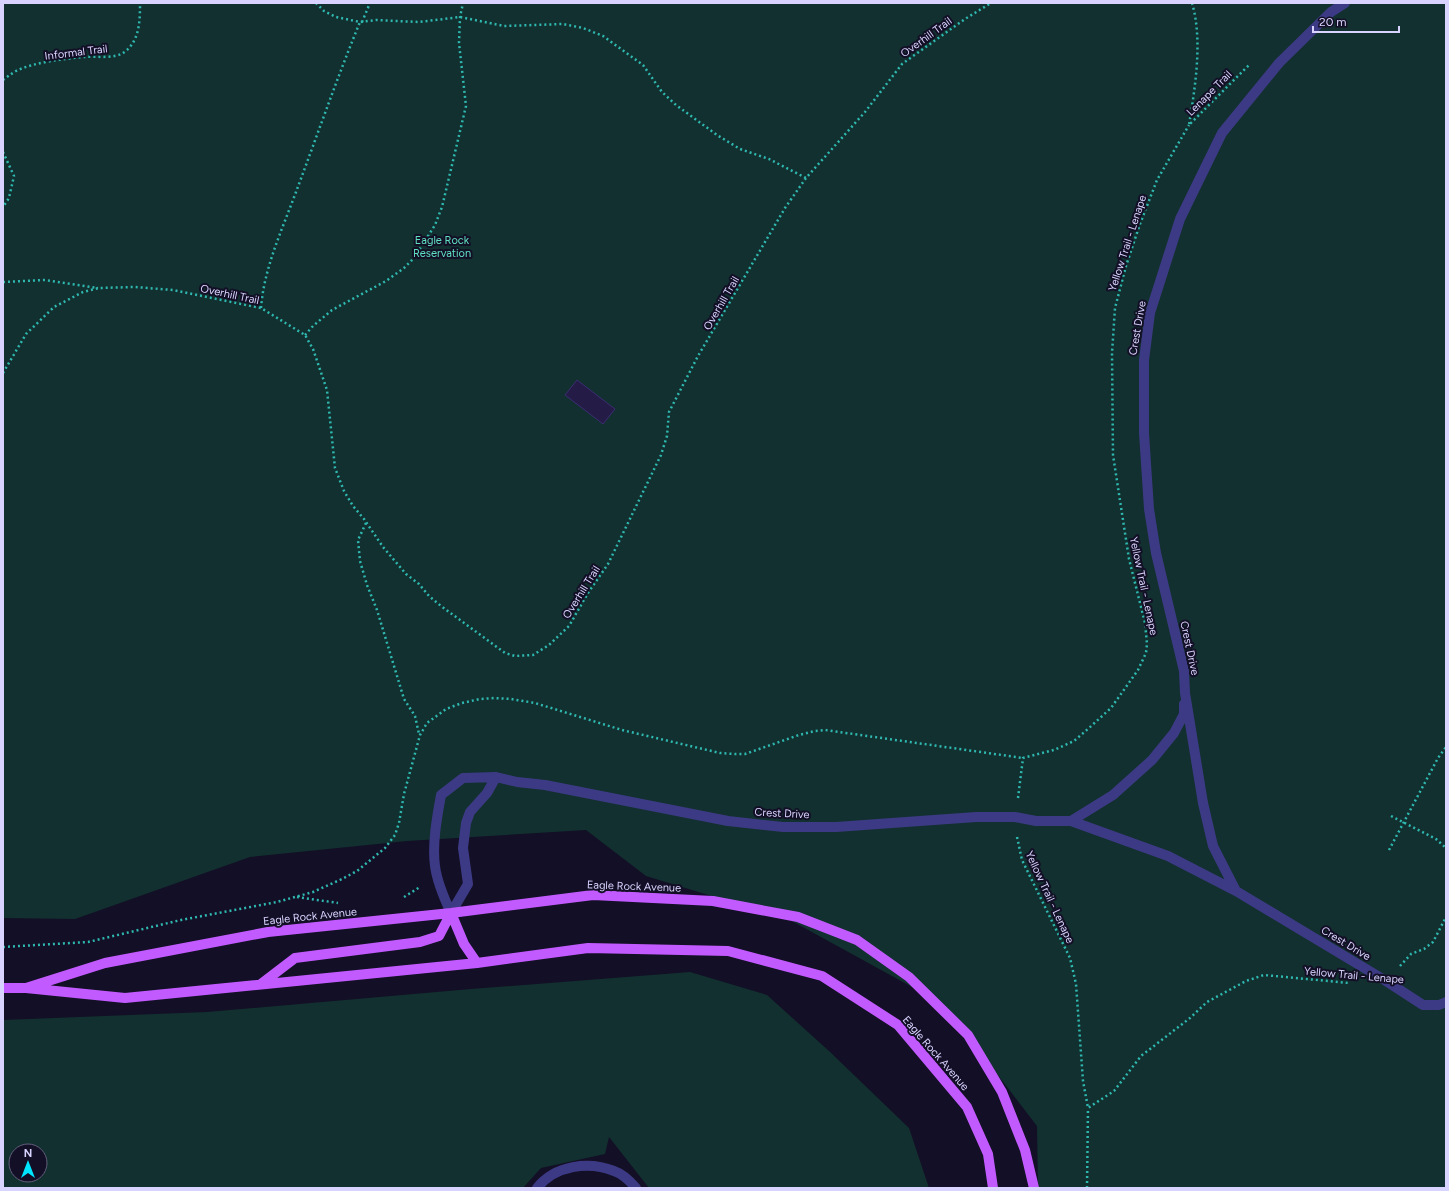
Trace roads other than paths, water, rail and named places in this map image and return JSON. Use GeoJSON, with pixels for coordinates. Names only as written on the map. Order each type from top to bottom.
{"type":"FeatureCollection","features":[{"type":"Feature","properties":{"kind":"main road","name":"Eagle Rock Avenue"},"geometry":{"type":"LineString","coordinates":[[26,988],[105,963],[268,932],[451,913],[594,894],[713,901],[798,917],[857,940],[909,977],[968,1035],[1002,1092],[1025,1150],[1034,1188]]}},
{"type":"Feature","properties":{"kind":"main road"},"geometry":{"type":"LineString","coordinates":[[451,913],[464,944],[477,963]]}},
{"type":"Feature","properties":{"kind":"main road"},"geometry":{"type":"LineString","coordinates":[[260,984],[295,958],[420,942],[439,936],[451,913]]}},
{"type":"Feature","properties":{"kind":"main road","name":"Eagle Rock Avenue"},"geometry":{"type":"LineString","coordinates":[[3,988],[26,988],[125,998],[477,963],[588,948],[728,951],[822,976],[898,1025],[967,1107],[988,1154],[994,1188]]}},
{"type":"Feature","properties":{"kind":"street","name":"Crest Drive"},"geometry":{"type":"LineString","coordinates":[[1071,821],[1113,795],[1152,760],[1174,733],[1184,714],[1184,671],[1156,553],[1149,509],[1144,433],[1144,360],[1150,313],[1180,218],[1222,133],[1279,63],[1331,12],[1345,3]]}},
{"type":"Feature","properties":{"kind":"street","name":"Crest Drive"},"geometry":{"type":"LineString","coordinates":[[1185,693],[1203,803],[1214,846],[1236,891]]}},
{"type":"Feature","properties":{"kind":"street","name":"Crest Drive"},"geometry":{"type":"LineString","coordinates":[[451,913],[441,891],[435,866],[435,833],[441,795],[463,778],[496,777],[517,782],[545,785],[728,821],[783,828],[836,827],[976,817],[1015,818],[1036,821],[1071,821],[1168,856],[1236,891],[1386,981],[1423,1005],[1439,1005],[1446,1002]]}},
{"type":"Feature","properties":{"kind":"street"},"geometry":{"type":"LineString","coordinates":[[451,913],[468,884],[463,848],[466,823],[470,812],[487,793],[496,777]]}},
{"type":"Feature","properties":{"kind":"street"},"geometry":{"type":"LineString","coordinates":[[537,1188],[552,1175],[560,1171],[573,1167],[595,1165],[615,1171],[628,1179],[636,1188]]}},
{"type":"Feature","properties":{"kind":"park label","name":"Eagle Rock Reservation"},"geometry":{"type":"Point","coordinates":[442,246]}}]}
